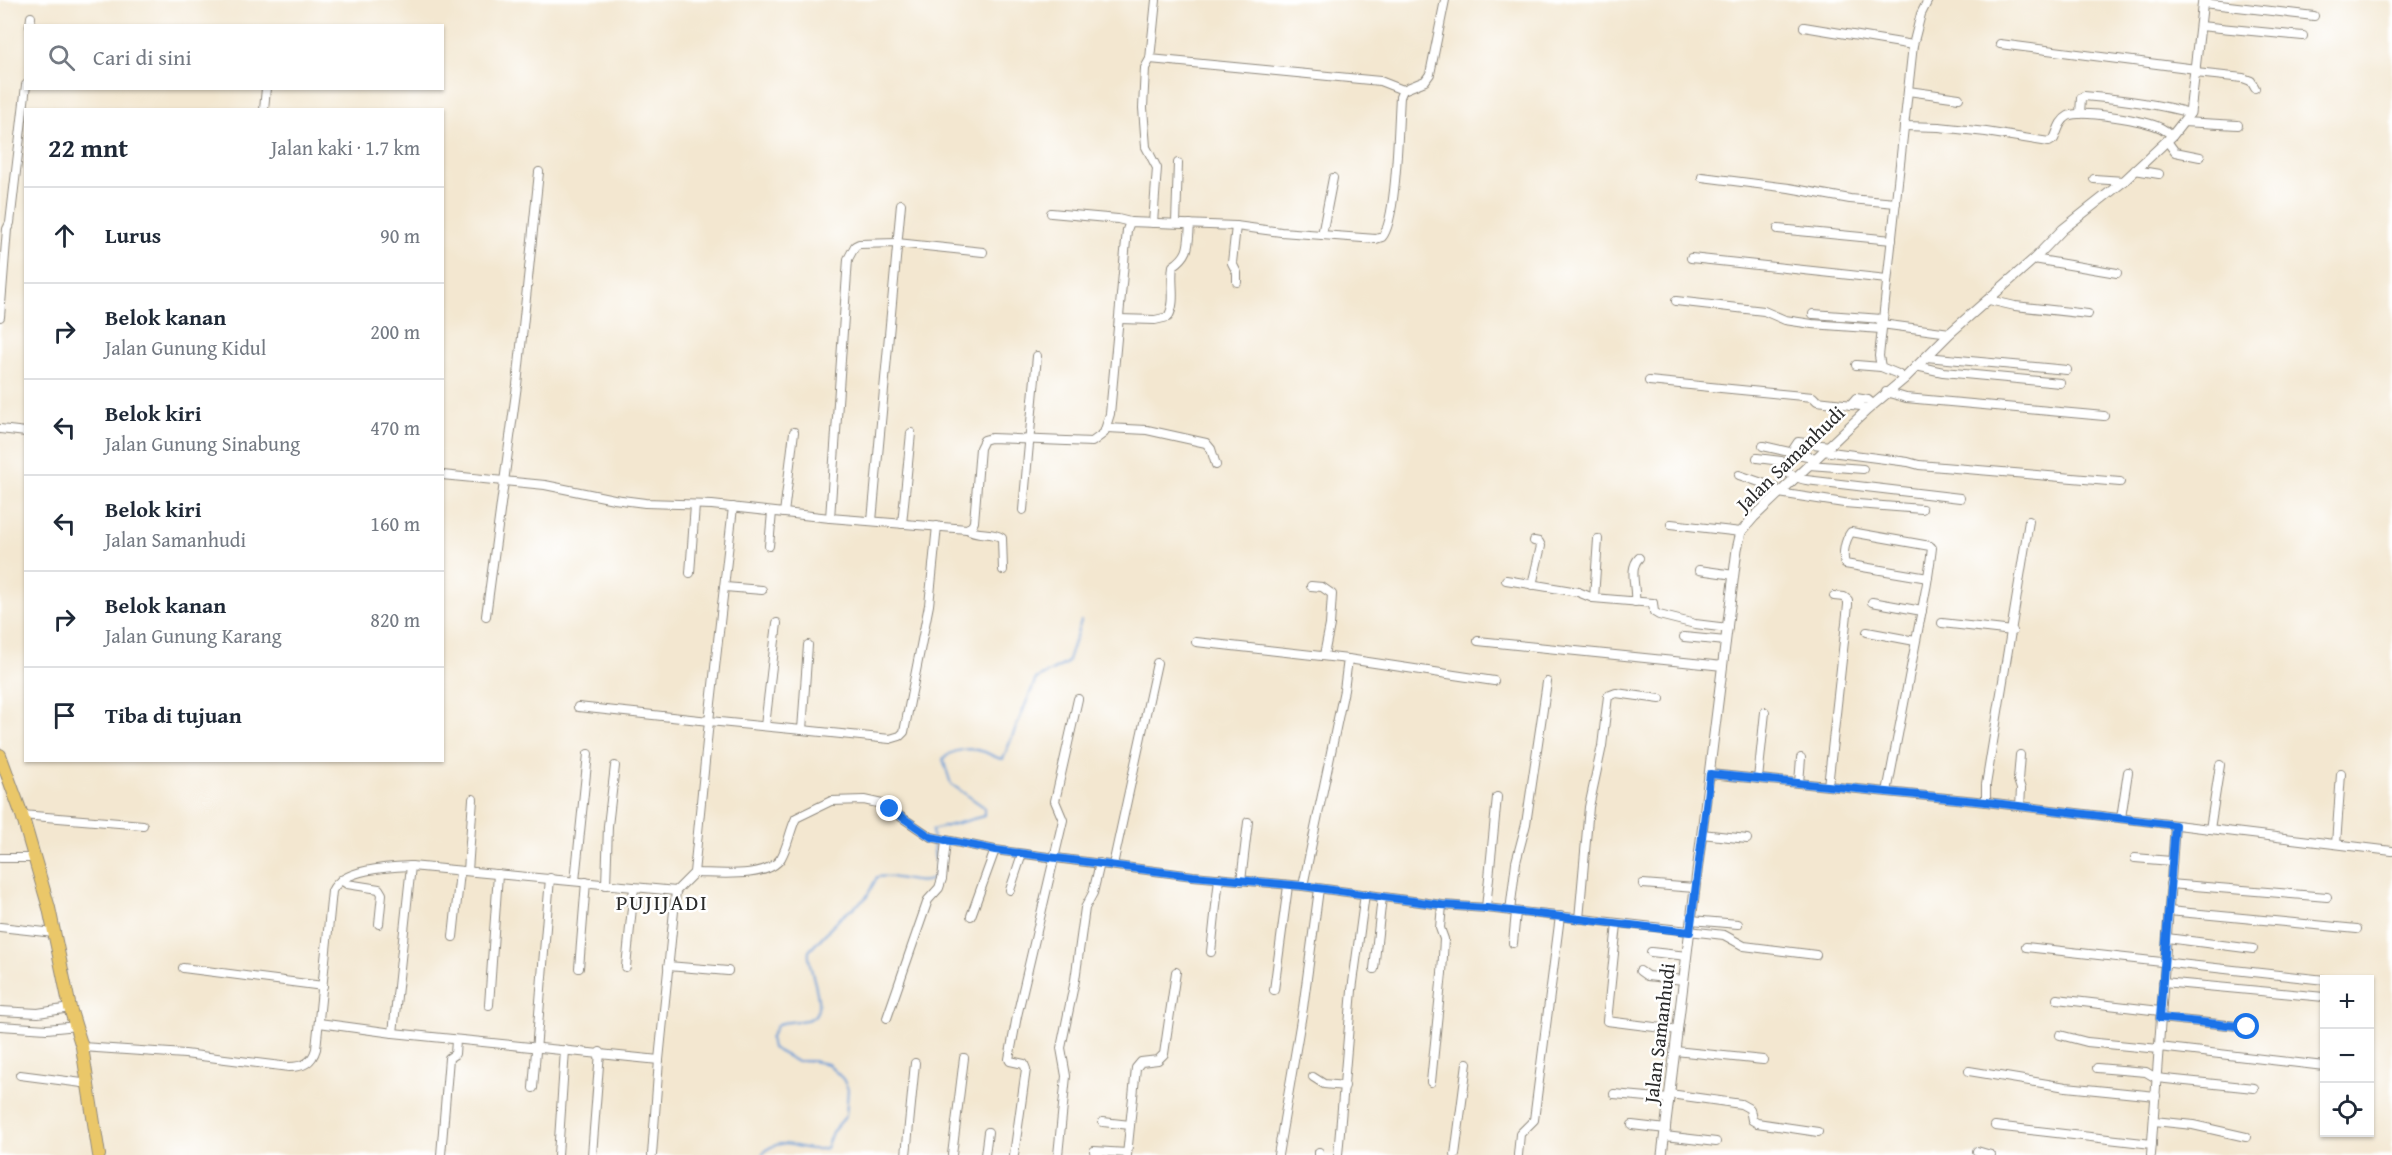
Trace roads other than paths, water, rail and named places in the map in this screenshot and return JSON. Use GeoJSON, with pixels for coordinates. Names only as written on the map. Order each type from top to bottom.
{"type":"FeatureCollection","features":[{"type":"Feature","properties":{"kind":"main road"},"geometry":{"type":"LineString","coordinates":[[0,755],[36,858],[90,1084],[99,1155]]}},
{"type":"Feature","properties":{"kind":"street"},"geometry":{"type":"LineString","coordinates":[[1154,223],[1157,168],[1146,147],[1143,108],[1145,68],[1150,59],[1156,0]]}},
{"type":"Feature","properties":{"kind":"street"},"geometry":{"type":"LineString","coordinates":[[1150,59],[1380,81],[1403,90],[1425,81],[1430,74],[1444,0]]}},
{"type":"Feature","properties":{"kind":"street"},"geometry":{"type":"LineString","coordinates":[[1881,367],[1879,362],[1881,324],[1913,45],[1921,14],[1928,0]]}},
{"type":"Feature","properties":{"kind":"street"},"geometry":{"type":"LineString","coordinates":[[2203,2],[2314,16]]}},
{"type":"Feature","properties":{"kind":"street","name":"Jalan Samanhudi"},"geometry":{"type":"LineString","coordinates":[[1662,1155],[1741,532],[1886,392],[1904,379],[1950,333],[2034,260],[2063,229],[2124,181],[2170,139],[2190,113],[2203,2]]}},
{"type":"Feature","properties":{"kind":"street"},"geometry":{"type":"LineString","coordinates":[[2200,26],[2303,36]]}},
{"type":"Feature","properties":{"kind":"street"},"geometry":{"type":"LineString","coordinates":[[1804,27],[1913,45]]}},
{"type":"Feature","properties":{"kind":"street"},"geometry":{"type":"LineString","coordinates":[[2001,44],[2243,78],[2251,81],[2254,88]]}},
{"type":"Feature","properties":{"kind":"street"},"geometry":{"type":"LineString","coordinates":[[0,317],[7,232],[17,174],[25,90]]}},
{"type":"Feature","properties":{"kind":"street"},"geometry":{"type":"LineString","coordinates":[[264,108],[266,90]]}},
{"type":"Feature","properties":{"kind":"street"},"geometry":{"type":"LineString","coordinates":[[1051,213],[1130,222],[1236,226],[1376,239],[1385,234],[1391,208],[1400,97],[1403,90]]}},
{"type":"Feature","properties":{"kind":"street"},"geometry":{"type":"LineString","coordinates":[[1908,91],[1959,98]]}},
{"type":"Feature","properties":{"kind":"street"},"geometry":{"type":"LineString","coordinates":[[2080,114],[2081,98],[2084,96],[2134,101],[2190,113]]}},
{"type":"Feature","properties":{"kind":"street"},"geometry":{"type":"LineString","coordinates":[[1904,126],[1986,132],[2049,142],[2054,140],[2057,128],[2066,117],[2100,114],[2161,128],[2170,139],[2175,152],[2200,157]]}},
{"type":"Feature","properties":{"kind":"street"},"geometry":{"type":"LineString","coordinates":[[2183,122],[2238,125]]}},
{"type":"Feature","properties":{"kind":"street"},"geometry":{"type":"LineString","coordinates":[[1176,223],[1178,163]]}},
{"type":"Feature","properties":{"kind":"street"},"geometry":{"type":"LineString","coordinates":[[2135,170],[2159,174]]}},
{"type":"Feature","properties":{"kind":"street"},"geometry":{"type":"LineString","coordinates":[[486,616],[505,482],[539,172]]}},
{"type":"Feature","properties":{"kind":"street"},"geometry":{"type":"LineString","coordinates":[[1702,177],[1789,188],[1850,199],[1896,203]]}},
{"type":"Feature","properties":{"kind":"street"},"geometry":{"type":"LineString","coordinates":[[1322,235],[1334,178]]}},
{"type":"Feature","properties":{"kind":"street"},"geometry":{"type":"LineString","coordinates":[[2094,179],[2124,181]]}},
{"type":"Feature","properties":{"kind":"street"},"geometry":{"type":"LineString","coordinates":[[872,521],[901,204]]}},
{"type":"Feature","properties":{"kind":"street"},"geometry":{"type":"LineString","coordinates":[[967,529],[974,522],[982,443],[991,438],[1092,442],[1101,437],[1107,428],[1127,230],[1130,222]]}},
{"type":"Feature","properties":{"kind":"street"},"geometry":{"type":"LineString","coordinates":[[1119,319],[1155,320],[1168,317],[1172,307],[1173,266],[1187,253],[1190,224]]}},
{"type":"Feature","properties":{"kind":"street"},"geometry":{"type":"LineString","coordinates":[[1236,226],[1232,263],[1237,273],[1236,282]]}},
{"type":"Feature","properties":{"kind":"street"},"geometry":{"type":"LineString","coordinates":[[1778,229],[1892,240]]}},
{"type":"Feature","properties":{"kind":"street"},"geometry":{"type":"LineString","coordinates":[[830,518],[848,259],[855,246],[859,243],[897,243],[982,252]]}},
{"type":"Feature","properties":{"kind":"street"},"geometry":{"type":"LineString","coordinates":[[1691,258],[1887,279]]}},
{"type":"Feature","properties":{"kind":"street"},"geometry":{"type":"LineString","coordinates":[[2034,260],[2116,273]]}},
{"type":"Feature","properties":{"kind":"street"},"geometry":{"type":"LineString","coordinates":[[1989,300],[2015,306],[2088,314]]}},
{"type":"Feature","properties":{"kind":"street"},"geometry":{"type":"LineString","coordinates":[[1676,301],[1764,311],[1785,320],[1812,324],[1881,324]]}},
{"type":"Feature","properties":{"kind":"street"},"geometry":{"type":"LineString","coordinates":[[1813,314],[1950,333]]}},
{"type":"Feature","properties":{"kind":"street"},"geometry":{"type":"LineString","coordinates":[[1023,510],[1037,356]]}},
{"type":"Feature","properties":{"kind":"street"},"geometry":{"type":"LineString","coordinates":[[1926,357],[2067,370]]}},
{"type":"Feature","properties":{"kind":"street"},"geometry":{"type":"LineString","coordinates":[[1856,365],[1881,367],[1904,379]]}},
{"type":"Feature","properties":{"kind":"street"},"geometry":{"type":"LineString","coordinates":[[1916,366],[1943,372],[2060,383]]}},
{"type":"Feature","properties":{"kind":"street"},"geometry":{"type":"LineString","coordinates":[[1649,381],[1813,397],[1817,401],[1870,407]]}},
{"type":"Feature","properties":{"kind":"street"},"geometry":{"type":"LineString","coordinates":[[1886,392],[1906,398],[2104,416]]}},
{"type":"Feature","properties":{"kind":"street"},"geometry":{"type":"LineString","coordinates":[[1107,428],[1147,430],[1206,443],[1216,465]]}},
{"type":"Feature","properties":{"kind":"street"},"geometry":{"type":"LineString","coordinates":[[0,429],[24,432]]}},
{"type":"Feature","properties":{"kind":"street"},"geometry":{"type":"LineString","coordinates":[[784,513],[794,432]]}},
{"type":"Feature","properties":{"kind":"street"},"geometry":{"type":"LineString","coordinates":[[902,524],[911,433]]}},
{"type":"Feature","properties":{"kind":"street"},"geometry":{"type":"LineString","coordinates":[[1792,451],[1798,442],[1819,455],[1863,469]]}},
{"type":"Feature","properties":{"kind":"street"},"geometry":{"type":"LineString","coordinates":[[1763,446],[1819,455],[2120,482]]}},
{"type":"Feature","properties":{"kind":"street"},"geometry":{"type":"LineString","coordinates":[[1757,458],[1781,461],[1782,470],[1796,478],[1840,486],[1960,498]]}},
{"type":"Feature","properties":{"kind":"street"},"geometry":{"type":"LineString","coordinates":[[444,475],[561,487],[614,499],[733,507],[830,518],[967,529],[975,533],[1000,536],[1003,540],[1003,570]]}},
{"type":"Feature","properties":{"kind":"street"},"geometry":{"type":"LineString","coordinates":[[1739,475],[1774,487],[1779,493],[1844,503],[1922,509]]}},
{"type":"Feature","properties":{"kind":"street"},"geometry":{"type":"LineString","coordinates":[[690,573],[695,505]]}},
{"type":"Feature","properties":{"kind":"street"},"geometry":{"type":"LineString","coordinates":[[652,1155],[658,1060],[676,891],[694,873],[733,507]]}},
{"type":"Feature","properties":{"kind":"street"},"geometry":{"type":"LineString","coordinates":[[769,546],[772,512]]}},
{"type":"Feature","properties":{"kind":"street"},"geometry":{"type":"LineString","coordinates":[[1986,802],[1986,785],[2013,632],[2029,521]]}},
{"type":"Feature","properties":{"kind":"street"},"geometry":{"type":"LineString","coordinates":[[1671,524],[1741,532]]}},
{"type":"Feature","properties":{"kind":"street"},"geometry":{"type":"LineString","coordinates":[[578,707],[890,739],[900,736],[904,732],[929,605],[937,526]]}},
{"type":"Feature","properties":{"kind":"street"},"geometry":{"type":"LineString","coordinates":[[1887,792],[1928,578],[1932,548],[1851,532],[1847,538],[1845,564],[1928,578]]}},
{"type":"Feature","properties":{"kind":"street"},"geometry":{"type":"LineString","coordinates":[[1594,598],[1598,539]]}},
{"type":"Feature","properties":{"kind":"street"},"geometry":{"type":"LineString","coordinates":[[1532,585],[1541,546],[1539,542],[1533,541]]}},
{"type":"Feature","properties":{"kind":"street"},"geometry":{"type":"LineString","coordinates":[[1635,602],[1633,568],[1639,558]]}},
{"type":"Feature","properties":{"kind":"street"},"geometry":{"type":"LineString","coordinates":[[1698,570],[1734,575]]}},
{"type":"Feature","properties":{"kind":"street"},"geometry":{"type":"LineString","coordinates":[[1506,580],[1578,592],[1594,598],[1653,603],[1654,612],[1659,615],[1695,624],[1728,628]]}},
{"type":"Feature","properties":{"kind":"street"},"geometry":{"type":"LineString","coordinates":[[1311,586],[1322,587],[1332,594],[1330,625],[1324,655]]}},
{"type":"Feature","properties":{"kind":"street"},"geometry":{"type":"LineString","coordinates":[[725,587],[762,590]]}},
{"type":"Feature","properties":{"kind":"street"},"geometry":{"type":"LineString","coordinates":[[1828,786],[1848,605],[1848,600],[1844,597],[1834,596]]}},
{"type":"Feature","properties":{"kind":"street"},"geometry":{"type":"LineString","coordinates":[[1872,602],[1922,610]]}},
{"type":"Feature","properties":{"kind":"street"},"geometry":{"type":"LineString","coordinates":[[1941,622],[2013,632]]}},
{"type":"Feature","properties":{"kind":"street"},"geometry":{"type":"LineString","coordinates":[[765,726],[777,623]]}},
{"type":"Feature","properties":{"kind":"street"},"geometry":{"type":"LineString","coordinates":[[1867,632],[1916,641]]}},
{"type":"Feature","properties":{"kind":"street"},"geometry":{"type":"LineString","coordinates":[[1684,637],[1726,641]]}},
{"type":"Feature","properties":{"kind":"street"},"geometry":{"type":"LineString","coordinates":[[1478,641],[1723,666]]}},
{"type":"Feature","properties":{"kind":"street"},"geometry":{"type":"LineString","coordinates":[[1196,642],[1324,655],[1494,681]]}},
{"type":"Feature","properties":{"kind":"street"},"geometry":{"type":"LineString","coordinates":[[802,730],[808,645]]}},
{"type":"Feature","properties":{"kind":"street"},"geometry":{"type":"LineString","coordinates":[[1303,886],[1344,690],[1348,659]]}},
{"type":"Feature","properties":{"kind":"street"},"geometry":{"type":"LineString","coordinates":[[1113,865],[1158,663]]}},
{"type":"Feature","properties":{"kind":"street"},"geometry":{"type":"LineString","coordinates":[[1513,944],[1516,862],[1526,824],[1547,681]]}},
{"type":"Feature","properties":{"kind":"street"},"geometry":{"type":"LineString","coordinates":[[1579,919],[1589,807],[1602,746],[1608,696],[1616,693],[1660,699]]}},
{"type":"Feature","properties":{"kind":"street"},"geometry":{"type":"LineString","coordinates":[[1014,1155],[1026,1069],[1024,1064],[1009,1059],[1055,858],[1062,820],[1055,801],[1078,699]]}},
{"type":"Feature","properties":{"kind":"street"},"geometry":{"type":"LineString","coordinates":[[1758,779],[1765,712]]}},
{"type":"Feature","properties":{"kind":"street"},"geometry":{"type":"LineString","coordinates":[[575,881],[588,754]]}},
{"type":"Feature","properties":{"kind":"street"},"geometry":{"type":"LineString","coordinates":[[2020,755],[2018,780],[2021,789],[2020,806]]}},
{"type":"Feature","properties":{"kind":"street"},"geometry":{"type":"LineString","coordinates":[[1799,783],[1801,758]]}},
{"type":"Feature","properties":{"kind":"street"},"geometry":{"type":"LineString","coordinates":[[2210,829],[2220,765]]}},
{"type":"Feature","properties":{"kind":"street"},"geometry":{"type":"LineString","coordinates":[[606,885],[608,826],[615,766]]}},
{"type":"Feature","properties":{"kind":"street"},"geometry":{"type":"LineString","coordinates":[[2121,818],[2128,772]]}},
{"type":"Feature","properties":{"kind":"street"},"geometry":{"type":"LineString","coordinates":[[1710,774],[1986,802],[2392,851]]}},
{"type":"Feature","properties":{"kind":"street"},"geometry":{"type":"LineString","coordinates":[[2336,844],[2341,774]]}},
{"type":"Feature","properties":{"kind":"street"},"geometry":{"type":"LineString","coordinates":[[1486,908],[1497,797]]}},
{"type":"Feature","properties":{"kind":"street"},"geometry":{"type":"LineString","coordinates":[[453,938],[473,799]]}},
{"type":"Feature","properties":{"kind":"street"},"geometry":{"type":"LineString","coordinates":[[694,873],[755,872],[772,867],[782,856],[796,818],[817,807],[843,799],[864,800],[882,804],[926,834],[936,838],[995,850],[1219,878],[1303,886],[1442,905],[1724,935],[1744,946],[1816,955]]}},
{"type":"Feature","properties":{"kind":"street"},"geometry":{"type":"LineString","coordinates":[[22,814],[143,825]]}},
{"type":"Feature","properties":{"kind":"street"},"geometry":{"type":"LineString","coordinates":[[1241,880],[1248,822]]}},
{"type":"Feature","properties":{"kind":"street"},"geometry":{"type":"LineString","coordinates":[[2151,1155],[2175,825]]}},
{"type":"Feature","properties":{"kind":"street"},"geometry":{"type":"LineString","coordinates":[[1702,834],[1747,839]]}},
{"type":"Feature","properties":{"kind":"street"},"geometry":{"type":"LineString","coordinates":[[887,1018],[928,900],[939,888],[942,879],[946,841]]}},
{"type":"Feature","properties":{"kind":"street"},"geometry":{"type":"LineString","coordinates":[[971,916],[995,850]]}},
{"type":"Feature","properties":{"kind":"street"},"geometry":{"type":"LineString","coordinates":[[1010,890],[1022,854]]}},
{"type":"Feature","properties":{"kind":"street"},"geometry":{"type":"LineString","coordinates":[[0,858],[36,858]]}},
{"type":"Feature","properties":{"kind":"street"},"geometry":{"type":"LineString","coordinates":[[2135,858],[2171,861]]}},
{"type":"Feature","properties":{"kind":"street"},"geometry":{"type":"LineString","coordinates":[[1059,1155],[1066,1076],[1061,1048],[1075,980],[1085,908],[1093,893],[1100,864]]}},
{"type":"Feature","properties":{"kind":"street"},"geometry":{"type":"LineString","coordinates":[[82,1047],[175,1053],[289,1067],[303,1066],[314,1056],[332,891],[341,880],[375,869],[411,866],[676,891]]}},
{"type":"Feature","properties":{"kind":"street"},"geometry":{"type":"LineString","coordinates":[[393,1033],[411,866]]}},
{"type":"Feature","properties":{"kind":"street"},"geometry":{"type":"LineString","coordinates":[[489,1005],[498,874]]}},
{"type":"Feature","properties":{"kind":"street"},"geometry":{"type":"LineString","coordinates":[[533,1088],[550,878]]}},
{"type":"Feature","properties":{"kind":"street"},"geometry":{"type":"LineString","coordinates":[[1211,952],[1219,878]]}},
{"type":"Feature","properties":{"kind":"street"},"geometry":{"type":"LineString","coordinates":[[341,880],[347,884],[379,889],[382,894],[380,924]]}},
{"type":"Feature","properties":{"kind":"street"},"geometry":{"type":"LineString","coordinates":[[579,968],[586,882]]}},
{"type":"Feature","properties":{"kind":"street"},"geometry":{"type":"LineString","coordinates":[[1643,884],[1695,888]]}},
{"type":"Feature","properties":{"kind":"street"},"geometry":{"type":"LineString","coordinates":[[2170,884],[2327,897]]}},
{"type":"Feature","properties":{"kind":"street"},"geometry":{"type":"LineString","coordinates":[[1274,990],[1288,886]]}},
{"type":"Feature","properties":{"kind":"street"},"geometry":{"type":"LineString","coordinates":[[626,967],[634,888]]}},
{"type":"Feature","properties":{"kind":"street"},"geometry":{"type":"LineString","coordinates":[[1278,1155],[1303,1008],[1319,889]]}},
{"type":"Feature","properties":{"kind":"street"},"geometry":{"type":"LineString","coordinates":[[1338,1155],[1352,990],[1365,894]]}},
{"type":"Feature","properties":{"kind":"street"},"geometry":{"type":"LineString","coordinates":[[1374,969],[1382,897]]}},
{"type":"Feature","properties":{"kind":"street"},"geometry":{"type":"LineString","coordinates":[[1431,1082],[1442,974],[1444,939],[1440,928],[1442,905]]}},
{"type":"Feature","properties":{"kind":"street"},"geometry":{"type":"LineString","coordinates":[[2169,911],[2357,929]]}},
{"type":"Feature","properties":{"kind":"street"},"geometry":{"type":"LineString","coordinates":[[1518,1155],[1520,1134],[1534,1120],[1560,916]]}},
{"type":"Feature","properties":{"kind":"street"},"geometry":{"type":"LineString","coordinates":[[1692,920],[1738,924]]}},
{"type":"Feature","properties":{"kind":"street"},"geometry":{"type":"LineString","coordinates":[[1617,924],[1607,1021],[1678,1030]]}},
{"type":"Feature","properties":{"kind":"street"},"geometry":{"type":"LineString","coordinates":[[0,927],[54,933]]}},
{"type":"Feature","properties":{"kind":"street"},"geometry":{"type":"LineString","coordinates":[[2167,938],[2253,949]]}},
{"type":"Feature","properties":{"kind":"street"},"geometry":{"type":"LineString","coordinates":[[2026,947],[2320,979]]}},
{"type":"Feature","properties":{"kind":"street"},"geometry":{"type":"LineString","coordinates":[[1651,952],[1687,956]]}},
{"type":"Feature","properties":{"kind":"street"},"geometry":{"type":"LineString","coordinates":[[668,966],[728,971]]}},
{"type":"Feature","properties":{"kind":"street"},"geometry":{"type":"LineString","coordinates":[[183,968],[323,986]]}},
{"type":"Feature","properties":{"kind":"street"},"geometry":{"type":"LineString","coordinates":[[1640,971],[1647,976],[1684,980]]}},
{"type":"Feature","properties":{"kind":"street"},"geometry":{"type":"LineString","coordinates":[[1094,1151],[1127,1154],[1138,1065],[1146,1060],[1158,1060],[1164,1054],[1176,972]]}},
{"type":"Feature","properties":{"kind":"street"},"geometry":{"type":"LineString","coordinates":[[2163,982],[2320,997]]}},
{"type":"Feature","properties":{"kind":"street"},"geometry":{"type":"LineString","coordinates":[[2057,999],[2247,1027]]}},
{"type":"Feature","properties":{"kind":"street"},"geometry":{"type":"LineString","coordinates":[[0,1011],[38,1013],[70,1008]]}},
{"type":"Feature","properties":{"kind":"street"},"geometry":{"type":"LineString","coordinates":[[319,1023],[456,1040],[600,1052],[658,1060]]}},
{"type":"Feature","properties":{"kind":"street"},"geometry":{"type":"LineString","coordinates":[[0,1026],[47,1029],[77,1026]]}},
{"type":"Feature","properties":{"kind":"street"},"geometry":{"type":"LineString","coordinates":[[2060,1035],[2087,1042],[2320,1065]]}},
{"type":"Feature","properties":{"kind":"street"},"geometry":{"type":"LineString","coordinates":[[441,1155],[449,1058],[454,1054],[456,1040]]}},
{"type":"Feature","properties":{"kind":"street"},"geometry":{"type":"LineString","coordinates":[[558,1155],[566,1050]]}},
{"type":"Feature","properties":{"kind":"street"},"geometry":{"type":"LineString","coordinates":[[1675,1051],[1763,1060]]}},
{"type":"Feature","properties":{"kind":"street"},"geometry":{"type":"LineString","coordinates":[[592,1155],[600,1052]]}},
{"type":"Feature","properties":{"kind":"street"},"geometry":{"type":"LineString","coordinates":[[952,1155],[964,1058]]}},
{"type":"Feature","properties":{"kind":"street"},"geometry":{"type":"LineString","coordinates":[[906,1155],[915,1063]]}},
{"type":"Feature","properties":{"kind":"street"},"geometry":{"type":"LineString","coordinates":[[1455,1155],[1467,1063]]}},
{"type":"Feature","properties":{"kind":"street"},"geometry":{"type":"LineString","coordinates":[[2097,1068],[2146,1072],[2156,1078],[2254,1088]]}},
{"type":"Feature","properties":{"kind":"street"},"geometry":{"type":"LineString","coordinates":[[1969,1071],[2066,1088],[2156,1096]]}},
{"type":"Feature","properties":{"kind":"street"},"geometry":{"type":"LineString","coordinates":[[20,1075],[90,1084]]}},
{"type":"Feature","properties":{"kind":"street"},"geometry":{"type":"LineString","coordinates":[[1314,1077],[1324,1084],[1345,1086]]}},
{"type":"Feature","properties":{"kind":"street"},"geometry":{"type":"LineString","coordinates":[[1614,1094],[1670,1096],[1741,1104],[1750,1109],[1752,1120],[1756,1123],[1818,1132]]}},
{"type":"Feature","properties":{"kind":"street"},"geometry":{"type":"LineString","coordinates":[[2154,1121],[2193,1125],[2246,1137]]}},
{"type":"Feature","properties":{"kind":"street"},"geometry":{"type":"LineString","coordinates":[[1103,1122],[1130,1125]]}},
{"type":"Feature","properties":{"kind":"street"},"geometry":{"type":"LineString","coordinates":[[1632,1125],[1716,1142]]}},
{"type":"Feature","properties":{"kind":"street"},"geometry":{"type":"LineString","coordinates":[[1995,1126],[2152,1144]]}},
{"type":"Feature","properties":{"kind":"street"},"geometry":{"type":"LineString","coordinates":[[985,1155],[988,1132]]}},
{"type":"Feature","properties":{"kind":"street"},"geometry":{"type":"LineString","coordinates":[[1977,1151],[1991,1155]]}},
{"type":"Feature","properties":{"kind":"waterway"},"geometry":{"type":"LineString","coordinates":[[762,1155],[769,1148],[784,1144],[808,1149],[826,1148],[832,1132],[846,1116],[848,1089],[843,1079],[828,1064],[796,1061],[772,1048],[770,1038],[778,1024],[806,1020],[814,1016],[818,1009],[809,951],[840,918],[866,898],[877,877],[921,882],[934,878],[936,870],[932,830],[984,816],[984,807],[951,784],[943,759],[952,753],[968,749],[980,750],[1003,759],[1036,679],[1067,663],[1081,621]]}},
{"type":"Feature","properties":{"kind":"district","name":"PUJIJADI"},"geometry":{"type":"Point","coordinates":[662,902]}}]}
